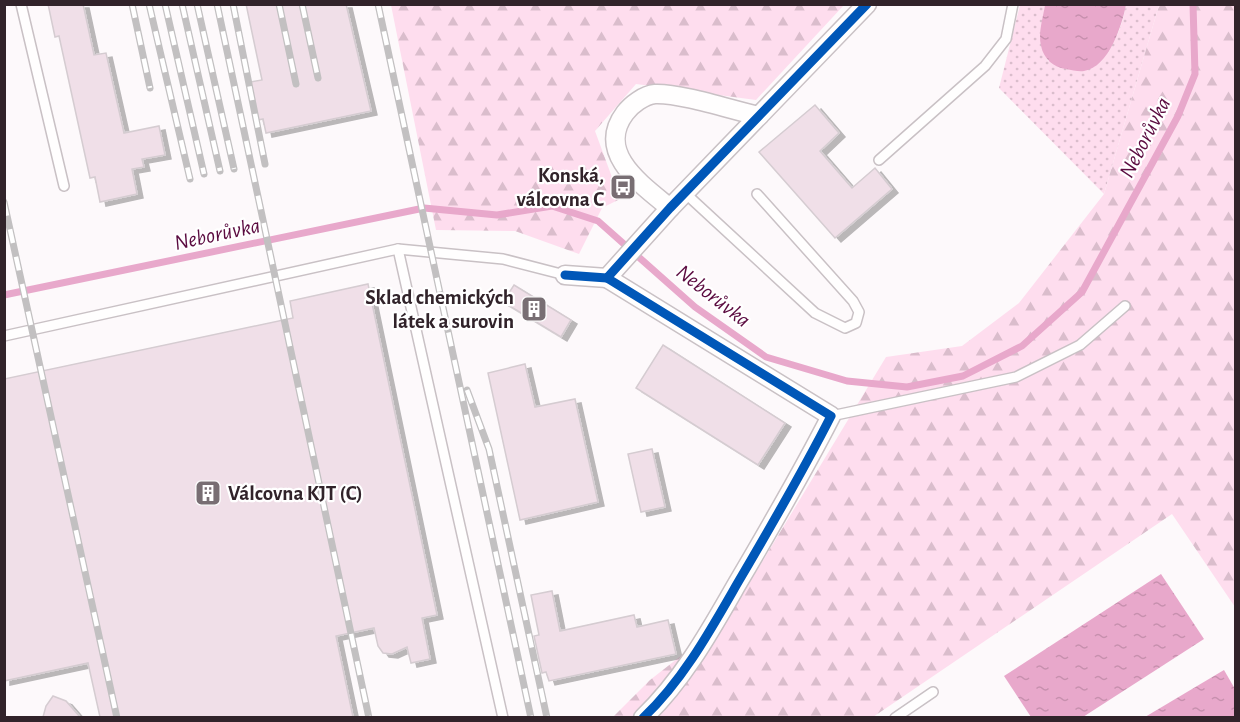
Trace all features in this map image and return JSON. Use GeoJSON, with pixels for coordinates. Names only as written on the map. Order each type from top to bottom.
{"type":"FeatureCollection","features":[{"type":"Feature","properties":{"kind":"street"},"geometry":{"type":"LineString","coordinates":[[611,274],[649,230],[867,4]]}},
{"type":"Feature","properties":{"kind":"street"},"geometry":{"type":"LineString","coordinates":[[670,208],[633,178],[616,150],[617,124],[632,104],[654,94],[759,116]]}},
{"type":"Feature","properties":{"kind":"street"},"geometry":{"type":"LineString","coordinates":[[565,275],[611,274],[831,417],[784,506],[707,636],[672,688],[643,717]]}},
{"type":"Feature","properties":{"kind":"lane"},"geometry":{"type":"LineString","coordinates":[[21,4],[64,186]]}},
{"type":"Feature","properties":{"kind":"lane"},"geometry":{"type":"LineString","coordinates":[[879,160],[985,66],[1006,39],[1013,4]]}},
{"type":"Feature","properties":{"kind":"lane"},"geometry":{"type":"LineString","coordinates":[[685,193],[815,313],[845,328],[856,323],[859,312],[853,301],[757,195]]}},
{"type":"Feature","properties":{"kind":"lane"},"geometry":{"type":"LineString","coordinates":[[398,249],[503,717]]}},
{"type":"Feature","properties":{"kind":"lane"},"geometry":{"type":"LineString","coordinates":[[4,336],[398,249],[503,259],[565,275]]}},
{"type":"Feature","properties":{"kind":"lane"},"geometry":{"type":"LineString","coordinates":[[831,417],[1016,377],[1080,345],[1125,306]]}},
{"type":"Feature","properties":{"kind":"lane"},"geometry":{"type":"LineString","coordinates":[[895,717],[933,692]]}},
{"type":"Feature","properties":{"kind":"green space"},"geometry":{"type":"Polygon","coordinates":[[[391,5],[844,5],[756,100],[636,84],[595,131],[620,199],[602,208],[579,254],[515,231],[436,230],[391,5]]]}},
{"type":"Feature","properties":{"kind":"green space"},"geometry":{"type":"Polygon","coordinates":[[[1020,5],[1045,5],[1041,46],[1048,61],[1094,67],[1115,39],[1122,24],[1126,5],[1159,5],[1104,194],[999,88],[1020,5]]]}},
{"type":"Feature","properties":{"kind":"green space"},"geometry":{"type":"Polygon","coordinates":[[[1159,5],[1235,5],[1235,607],[1172,514],[873,717],[612,718],[650,680],[727,620],[886,357],[962,346],[1019,303],[1104,194],[1159,5]]]}},
{"type":"Feature","properties":{"kind":"water"},"geometry":{"type":"Polygon","coordinates":[[[1045,4],[1126,5],[1118,34],[1107,54],[1093,68],[1080,71],[1057,66],[1044,55],[1040,36],[1045,4]]]}},
{"type":"Feature","properties":{"kind":"water"},"geometry":{"type":"Polygon","coordinates":[[[1161,574],[1204,639],[1083,717],[1031,717],[1004,676],[1161,574]]]}},
{"type":"Feature","properties":{"kind":"water"},"geometry":{"type":"Polygon","coordinates":[[[1224,670],[1235,689],[1235,717],[1145,717],[1224,670]]]}},
{"type":"Feature","properties":{"kind":"building"},"geometry":{"type":"Polygon","coordinates":[[[48,4],[83,4],[94,55],[106,53],[124,133],[159,126],[165,155],[142,159],[144,167],[132,169],[137,194],[100,202],[95,177],[90,178],[59,36],[55,37],[48,4]]]}},
{"type":"Feature","properties":{"kind":"building"},"geometry":{"type":"Polygon","coordinates":[[[246,4],[346,4],[371,111],[266,133],[263,119],[258,120],[250,82],[262,80],[246,4]]]}},
{"type":"Feature","properties":{"kind":"building"},"geometry":{"type":"Polygon","coordinates":[[[815,105],[839,133],[820,151],[852,188],[875,168],[892,189],[835,238],[759,152],[815,105]]]}},
{"type":"Feature","properties":{"kind":"building","name":"Válcovna KJT (C)"},"geometry":{"type":"Polygon","coordinates":[[[368,284],[437,615],[422,618],[430,659],[411,663],[407,647],[392,654],[383,653],[378,646],[374,628],[336,636],[353,717],[100,717],[88,663],[4,681],[4,379],[293,318],[290,301],[368,284]]]}},
{"type":"Feature","properties":{"kind":"building","name":"Sklad chemických látek a surovin"},"geometry":{"type":"Polygon","coordinates":[[[514,285],[571,320],[561,337],[503,302],[514,285]]]}},
{"type":"Feature","properties":{"kind":"building"},"geometry":{"type":"Polygon","coordinates":[[[663,345],[785,423],[758,465],[636,388],[663,345]]]}},
{"type":"Feature","properties":{"kind":"building"},"geometry":{"type":"Polygon","coordinates":[[[525,364],[535,407],[575,399],[598,502],[520,520],[488,373],[525,364]]]}},
{"type":"Feature","properties":{"kind":"building"},"geometry":{"type":"Polygon","coordinates":[[[652,449],[665,507],[641,512],[628,454],[652,449]]]}},
{"type":"Feature","properties":{"kind":"building"},"geometry":{"type":"Polygon","coordinates":[[[552,591],[560,631],[634,615],[637,627],[668,620],[676,654],[549,681],[546,672],[542,673],[534,636],[539,635],[531,595],[552,591]]]}},
{"type":"Feature","properties":{"kind":"building"},"geometry":{"type":"Polygon","coordinates":[[[53,696],[66,701],[80,717],[43,717],[46,706],[53,696]]]}},
{"type":"Feature","properties":{"kind":"waterway","name":"Neborůvka"},"geometry":{"type":"LineString","coordinates":[[4,295],[424,208],[497,215],[552,206],[598,221],[695,307],[766,357],[847,381],[907,387],[963,376],[1022,346],[1082,292],[1178,116],[1195,74],[1193,4]]}},
{"type":"Feature","properties":{"kind":"railway"},"geometry":{"type":"LineString","coordinates":[[132,4],[150,88]]}},
{"type":"Feature","properties":{"kind":"railway"},"geometry":{"type":"LineString","coordinates":[[149,4],[190,179]]}},
{"type":"Feature","properties":{"kind":"railway"},"geometry":{"type":"LineString","coordinates":[[165,4],[204,174]]}},
{"type":"Feature","properties":{"kind":"railway"},"geometry":{"type":"LineString","coordinates":[[182,4],[220,171]]}},
{"type":"Feature","properties":{"kind":"railway"},"geometry":{"type":"LineString","coordinates":[[197,4],[234,169]]}},
{"type":"Feature","properties":{"kind":"railway"},"geometry":{"type":"LineString","coordinates":[[217,4],[369,718]]}},
{"type":"Feature","properties":{"kind":"railway"},"geometry":{"type":"LineString","coordinates":[[233,4],[265,164]]}},
{"type":"Feature","properties":{"kind":"railway"},"geometry":{"type":"LineString","coordinates":[[279,4],[296,84]]}},
{"type":"Feature","properties":{"kind":"railway"},"geometry":{"type":"LineString","coordinates":[[302,4],[318,78]]}},
{"type":"Feature","properties":{"kind":"railway"},"geometry":{"type":"LineString","coordinates":[[378,4],[531,718]]}},
{"type":"Feature","properties":{"kind":"railway"},"geometry":{"type":"LineString","coordinates":[[4,202],[117,718]]}},
{"type":"Feature","properties":{"kind":"railway"},"geometry":{"type":"LineString","coordinates":[[467,390],[489,449],[547,718]]}},
{"type":"Feature","properties":{"kind":"cycle path"},"geometry":{"type":"LineString","coordinates":[[565,275],[607,278],[670,208],[867,4]]}},
{"type":"Feature","properties":{"kind":"cycle path"},"geometry":{"type":"LineString","coordinates":[[607,278],[831,416],[786,500],[706,637],[671,688],[643,718]]}},
{"type":"Feature","properties":{"kind":"place","name":"Konská, válcovna C"},"geometry":{"type":"Point","coordinates":[623,187]}},
{"type":"Feature","properties":{"kind":"place","name":"Sklad chemických látek a surovin"},"geometry":{"type":"Point","coordinates":[534,309]}},
{"type":"Feature","properties":{"kind":"place","name":"Válcovna KJT (C)"},"geometry":{"type":"Point","coordinates":[208,493]}}]}
